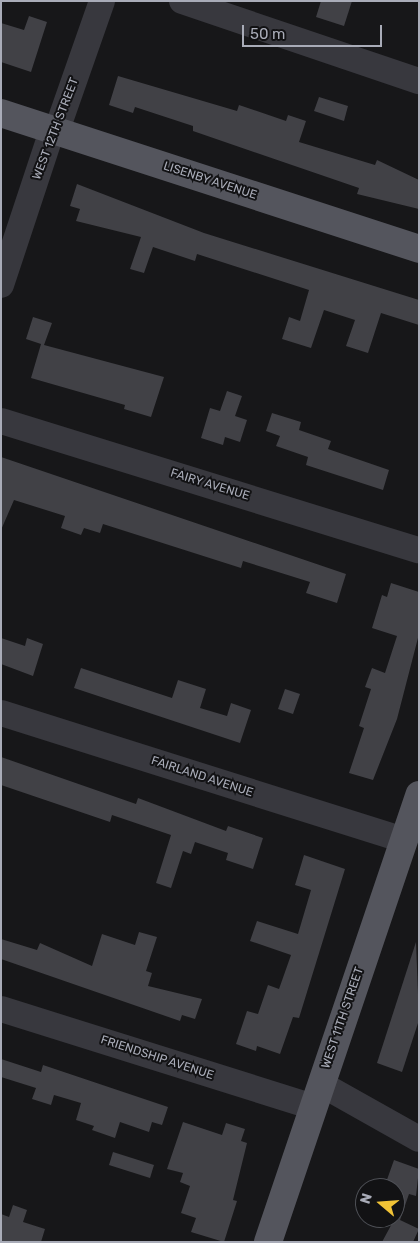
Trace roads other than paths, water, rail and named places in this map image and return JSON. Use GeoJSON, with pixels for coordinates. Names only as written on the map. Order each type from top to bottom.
{"type":"FeatureCollection","features":[{"type":"Feature","properties":{"kind":"main road","name":"LISENBY AVENUE"},"geometry":{"type":"LineString","coordinates":[[1,113],[419,249]]}},
{"type":"Feature","properties":{"kind":"main road","name":"WEST 11TH STREET"},"geometry":{"type":"LineString","coordinates":[[268,1242],[419,795]]}},
{"type":"Feature","properties":{"kind":"street","name":"WEST 12TH STREET"},"geometry":{"type":"LineString","coordinates":[[1,285],[102,1]]}},
{"type":"Feature","properties":{"kind":"street"},"geometry":{"type":"LineString","coordinates":[[182,1],[419,81]]}},
{"type":"Feature","properties":{"kind":"street","name":"FAIRY AVENUE"},"geometry":{"type":"LineString","coordinates":[[1,421],[419,550]]}},
{"type":"Feature","properties":{"kind":"street","name":"FAIRLAND AVENUE"},"geometry":{"type":"LineString","coordinates":[[1,713],[404,840]]}},
{"type":"Feature","properties":{"kind":"street","name":"FRIENDSHIP AVENUE"},"geometry":{"type":"LineString","coordinates":[[1,1009],[317,1096],[419,1139]]}}]}
